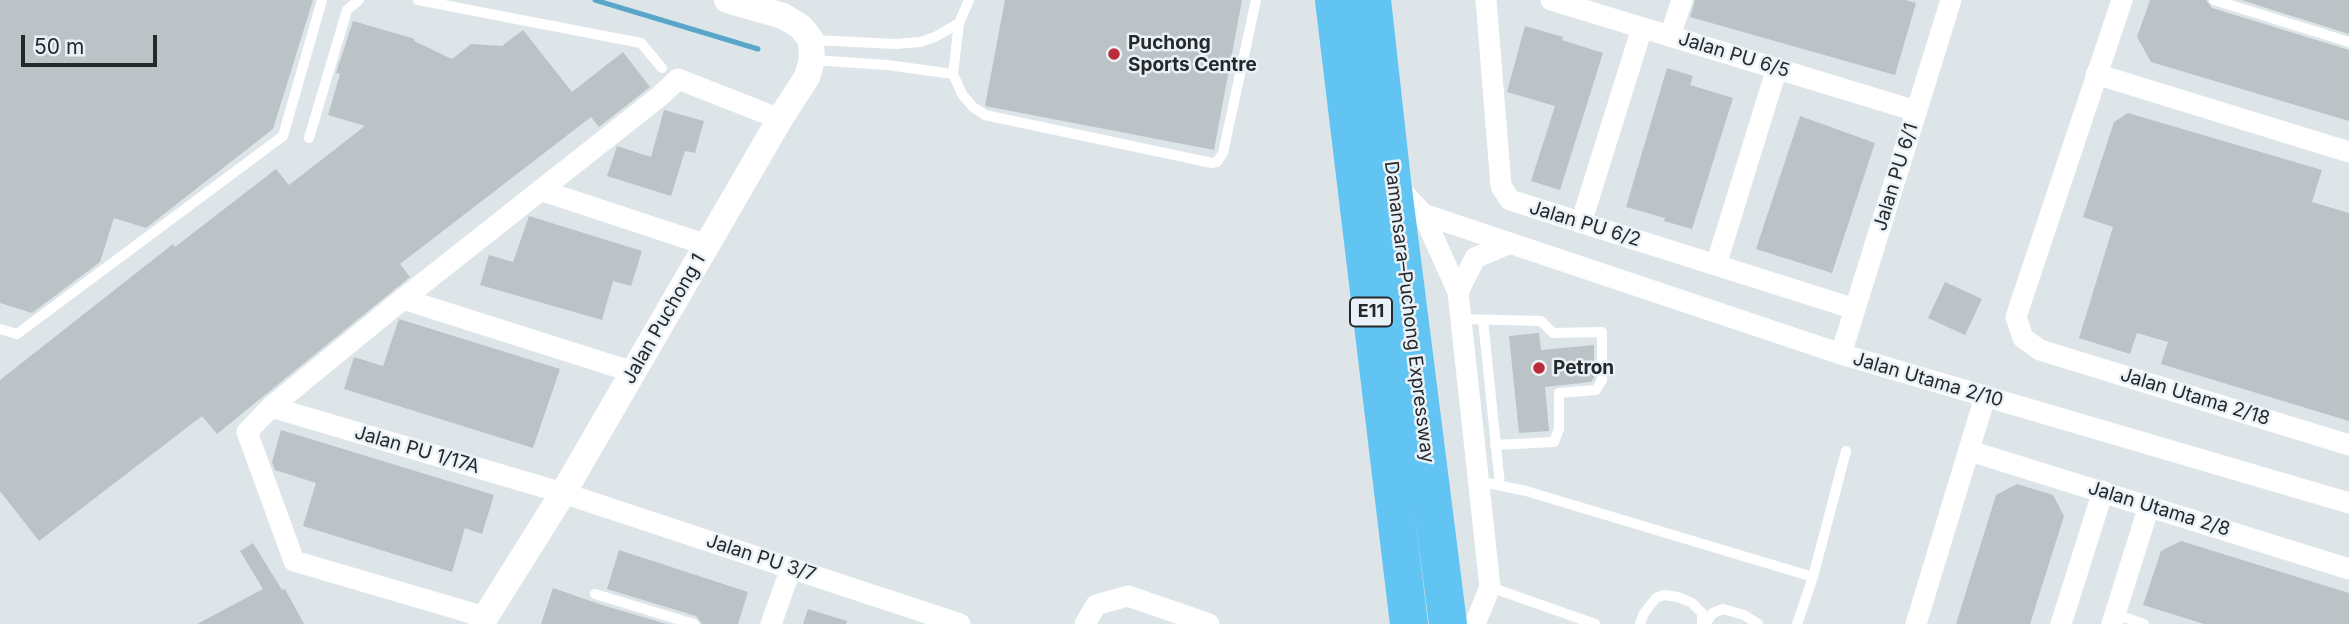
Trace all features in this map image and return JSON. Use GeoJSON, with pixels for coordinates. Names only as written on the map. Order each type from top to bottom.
{"type":"FeatureCollection","features":[{"type":"Feature","properties":{"kind":"highway","name":"Damansara–Puchong Expressway"},"geometry":{"type":"LineString","coordinates":[[1334,0],[1409,624]]}},
{"type":"Feature","properties":{"kind":"highway","name":"Damansara–Puchong Expressway"},"geometry":{"type":"LineString","coordinates":[[1372,0],[1448,624]]}},
{"type":"Feature","properties":{"kind":"highway"},"geometry":{"type":"LineString","coordinates":[[1389,624],[1395,519]]}},
{"type":"Feature","properties":{"kind":"street"},"geometry":{"type":"LineString","coordinates":[[727,0],[783,16],[801,27],[812,50]]}},
{"type":"Feature","properties":{"kind":"street","name":"Jalan PU 6/2"},"geometry":{"type":"LineString","coordinates":[[1486,0],[1503,191],[1506,196],[1514,202],[1855,309]]}},
{"type":"Feature","properties":{"kind":"street","name":"Jalan PU 6/5"},"geometry":{"type":"LineString","coordinates":[[1551,0],[1916,111]]}},
{"type":"Feature","properties":{"kind":"street"},"geometry":{"type":"LineString","coordinates":[[1670,36],[1682,0]]}},
{"type":"Feature","properties":{"kind":"street","name":"Jalan PU 6/1"},"geometry":{"type":"LineString","coordinates":[[1841,354],[1951,0]]}},
{"type":"Feature","properties":{"kind":"street"},"geometry":{"type":"LineString","coordinates":[[2122,0],[2096,74],[2349,152]]}},
{"type":"Feature","properties":{"kind":"street"},"geometry":{"type":"LineString","coordinates":[[1581,223],[1642,28]]}},
{"type":"Feature","properties":{"kind":"street","name":"Jalan Puchong 1"},"geometry":{"type":"LineString","coordinates":[[483,621],[563,493],[807,77],[812,50]]}},
{"type":"Feature","properties":{"kind":"street"},"geometry":{"type":"LineString","coordinates":[[1716,265],[1777,68]]}},
{"type":"Feature","properties":{"kind":"street"},"geometry":{"type":"LineString","coordinates":[[483,621],[294,561],[247,432],[271,407],[403,299],[660,96],[670,74],[780,120]]}},
{"type":"Feature","properties":{"kind":"street","name":"Jalan Utama 2/18"},"geometry":{"type":"LineString","coordinates":[[2096,74],[2016,317],[2023,338],[2040,350],[2349,445]]}},
{"type":"Feature","properties":{"kind":"street","name":"Jalan Utama 2/10"},"geometry":{"type":"LineString","coordinates":[[1392,181],[1423,214],[1841,354],[2349,503]]}},
{"type":"Feature","properties":{"kind":"street"},"geometry":{"type":"LineString","coordinates":[[540,190],[707,245]]}},
{"type":"Feature","properties":{"kind":"street"},"geometry":{"type":"LineString","coordinates":[[1423,214],[1458,292],[1490,587],[1475,624]]}},
{"type":"Feature","properties":{"kind":"street"},"geometry":{"type":"LineString","coordinates":[[1458,292],[1475,258],[1510,243]]}},
{"type":"Feature","properties":{"kind":"street"},"geometry":{"type":"LineString","coordinates":[[403,299],[633,372]]}},
{"type":"Feature","properties":{"kind":"street"},"geometry":{"type":"LineString","coordinates":[[1916,624],[1985,397]]}},
{"type":"Feature","properties":{"kind":"street","name":"Jalan PU 1/17A"},"geometry":{"type":"LineString","coordinates":[[271,407],[563,493]]}},
{"type":"Feature","properties":{"kind":"street","name":"Jalan Utama 2/8"},"geometry":{"type":"LineString","coordinates":[[1970,451],[2349,569]]}},
{"type":"Feature","properties":{"kind":"street"},"geometry":{"type":"LineString","coordinates":[[2061,624],[2103,491]]}},
{"type":"Feature","properties":{"kind":"street","name":"Jalan PU 3/7"},"geometry":{"type":"LineString","coordinates":[[563,493],[960,624]]}},
{"type":"Feature","properties":{"kind":"street"},"geometry":{"type":"LineString","coordinates":[[2114,619],[2149,506]]}},
{"type":"Feature","properties":{"kind":"street"},"geometry":{"type":"LineString","coordinates":[[771,624],[791,568]]}},
{"type":"Feature","properties":{"kind":"street"},"geometry":{"type":"LineString","coordinates":[[1086,621],[1096,606],[1129,596],[1209,624]]}},
{"type":"Feature","properties":{"kind":"lane"},"geometry":{"type":"LineString","coordinates":[[0,329],[17,334],[283,136],[322,0]]}},
{"type":"Feature","properties":{"kind":"lane"},"geometry":{"type":"LineString","coordinates":[[310,138],[347,10],[359,0]]}},
{"type":"Feature","properties":{"kind":"lane"},"geometry":{"type":"LineString","coordinates":[[418,0],[641,43],[670,74]]}},
{"type":"Feature","properties":{"kind":"lane"},"geometry":{"type":"LineString","coordinates":[[969,0],[959,23],[953,74],[962,94],[973,107],[985,114],[1208,163],[1217,162],[1223,153],[1256,0]]}},
{"type":"Feature","properties":{"kind":"lane"},"geometry":{"type":"LineString","coordinates":[[2214,0],[2349,42]]}},
{"type":"Feature","properties":{"kind":"lane"},"geometry":{"type":"LineString","coordinates":[[812,50],[920,42],[959,23]]}},
{"type":"Feature","properties":{"kind":"lane"},"geometry":{"type":"LineString","coordinates":[[812,50],[887,65],[953,74]]}},
{"type":"Feature","properties":{"kind":"lane"},"geometry":{"type":"LineString","coordinates":[[1461,319],[1541,321],[1552,333],[1602,332],[1602,380],[1596,390],[1559,393],[1559,429],[1554,442],[1495,444]]}},
{"type":"Feature","properties":{"kind":"lane"},"geometry":{"type":"LineString","coordinates":[[1483,320],[1500,485]]}},
{"type":"Feature","properties":{"kind":"lane"},"geometry":{"type":"LineString","coordinates":[[1797,624],[1813,577],[1846,451]]}},
{"type":"Feature","properties":{"kind":"lane"},"geometry":{"type":"LineString","coordinates":[[1478,481],[1526,491],[1813,577]]}},
{"type":"Feature","properties":{"kind":"lane"},"geometry":{"type":"LineString","coordinates":[[1490,587],[1595,624]]}},
{"type":"Feature","properties":{"kind":"lane"},"geometry":{"type":"LineString","coordinates":[[595,594],[694,624]]}},
{"type":"Feature","properties":{"kind":"lane"},"geometry":{"type":"LineString","coordinates":[[1640,624],[1644,613],[1656,598],[1664,595],[1692,603],[1702,613],[1703,624]]}},
{"type":"Feature","properties":{"kind":"lane"},"geometry":{"type":"LineString","coordinates":[[1703,624],[1713,613],[1723,610],[1744,615],[1758,624]]}},
{"type":"Feature","properties":{"kind":"lane"},"geometry":{"type":"LineString","coordinates":[[2114,619],[2144,624]]}},
{"type":"Feature","properties":{"kind":"building"},"geometry":{"type":"Polygon","coordinates":[[[0,0],[313,0],[273,129],[146,228],[114,218],[100,262],[32,313],[0,303],[0,0]]]}},
{"type":"Feature","properties":{"kind":"building","name":"Puchong Sports Centre"},"geometry":{"type":"Polygon","coordinates":[[[1005,0],[1242,0],[1214,150],[985,106],[1005,0]]]}},
{"type":"Feature","properties":{"kind":"building"},"geometry":{"type":"Polygon","coordinates":[[[1695,0],[1906,0],[1916,3],[1895,75],[1690,17],[1695,0]]]}},
{"type":"Feature","properties":{"kind":"building"},"geometry":{"type":"Polygon","coordinates":[[[2150,0],[2206,0],[2212,8],[2349,50],[2349,121],[2151,62],[2137,37],[2150,0]]]}},
{"type":"Feature","properties":{"kind":"building"},"geometry":{"type":"Polygon","coordinates":[[[2241,0],[2349,0],[2349,34],[2241,0]]]}},
{"type":"Feature","properties":{"kind":"building"},"geometry":{"type":"Polygon","coordinates":[[[353,21],[415,39],[414,41],[452,59],[471,44],[502,46],[523,30],[572,92],[623,52],[650,87],[599,127],[591,117],[400,264],[410,277],[217,434],[202,416],[39,541],[0,491],[0,380],[173,244],[175,247],[276,169],[289,185],[365,126],[328,115],[340,74],[336,73],[353,21]]]}},
{"type":"Feature","properties":{"kind":"building"},"geometry":{"type":"Polygon","coordinates":[[[1525,26],[1603,53],[1560,190],[1531,181],[1555,106],[1507,92],[1525,26]]]}},
{"type":"Feature","properties":{"kind":"building"},"geometry":{"type":"Polygon","coordinates":[[[1667,68],[1693,76],[1690,85],[1733,98],[1692,229],[1626,207],[1667,68]]]}},
{"type":"Feature","properties":{"kind":"building"},"geometry":{"type":"Polygon","coordinates":[[[664,110],[704,121],[695,153],[685,151],[671,196],[607,176],[617,146],[651,157],[664,110]]]}},
{"type":"Feature","properties":{"kind":"building"},"geometry":{"type":"Polygon","coordinates":[[[2128,113],[2322,170],[2312,202],[2349,213],[2349,421],[2161,364],[2168,342],[2137,333],[2130,354],[2079,338],[2113,227],[2083,217],[2114,122],[2128,113]]]}},
{"type":"Feature","properties":{"kind":"building"},"geometry":{"type":"Polygon","coordinates":[[[1800,116],[1875,143],[1832,273],[1756,249],[1800,116]]]}},
{"type":"Feature","properties":{"kind":"building"},"geometry":{"type":"Polygon","coordinates":[[[529,216],[642,251],[631,286],[613,281],[602,320],[480,285],[489,255],[513,262],[529,216]]]}},
{"type":"Feature","properties":{"kind":"building"},"geometry":{"type":"Polygon","coordinates":[[[1945,282],[1982,299],[1965,335],[1928,318],[1945,282]]]}},
{"type":"Feature","properties":{"kind":"building"},"geometry":{"type":"Polygon","coordinates":[[[399,319],[560,369],[533,448],[344,389],[354,357],[383,366],[399,319]]]}},
{"type":"Feature","properties":{"kind":"building","name":"Petron"},"geometry":{"type":"Polygon","coordinates":[[[1539,333],[1541,350],[1594,345],[1594,378],[1591,382],[1545,387],[1549,431],[1519,433],[1509,336],[1539,333]]]}},
{"type":"Feature","properties":{"kind":"building"},"geometry":{"type":"Polygon","coordinates":[[[281,430],[494,495],[482,534],[465,528],[452,572],[303,526],[316,483],[275,470],[272,462],[281,430]]]}},
{"type":"Feature","properties":{"kind":"building"},"geometry":{"type":"Polygon","coordinates":[[[2017,484],[2053,495],[2064,516],[2030,624],[1956,624],[1996,495],[2017,484]]]}},
{"type":"Feature","properties":{"kind":"building"},"geometry":{"type":"Polygon","coordinates":[[[2181,541],[2349,593],[2349,624],[2204,624],[2143,605],[2161,551],[2181,541]]]}},
{"type":"Feature","properties":{"kind":"building"},"geometry":{"type":"Polygon","coordinates":[[[253,543],[282,590],[285,589],[304,624],[197,624],[263,589],[240,551],[253,543]]]}},
{"type":"Feature","properties":{"kind":"building"},"geometry":{"type":"Polygon","coordinates":[[[619,550],[748,592],[738,624],[702,624],[696,616],[607,589],[619,550]]]}},
{"type":"Feature","properties":{"kind":"building"},"geometry":{"type":"Polygon","coordinates":[[[553,588],[602,605],[667,624],[541,624],[553,588]]]}},
{"type":"Feature","properties":{"kind":"building"},"geometry":{"type":"Polygon","coordinates":[[[808,609],[847,621],[846,624],[803,624],[808,609]]]}},
{"type":"Feature","properties":{"kind":"waterway"},"geometry":{"type":"LineString","coordinates":[[595,0],[758,49]]}},
{"type":"Feature","properties":{"kind":"place","name":"Puchong Sports Centre"},"geometry":{"type":"Point","coordinates":[1114,54]}},
{"type":"Feature","properties":{"kind":"place","name":"Petron"},"geometry":{"type":"Point","coordinates":[1539,368]}}]}
